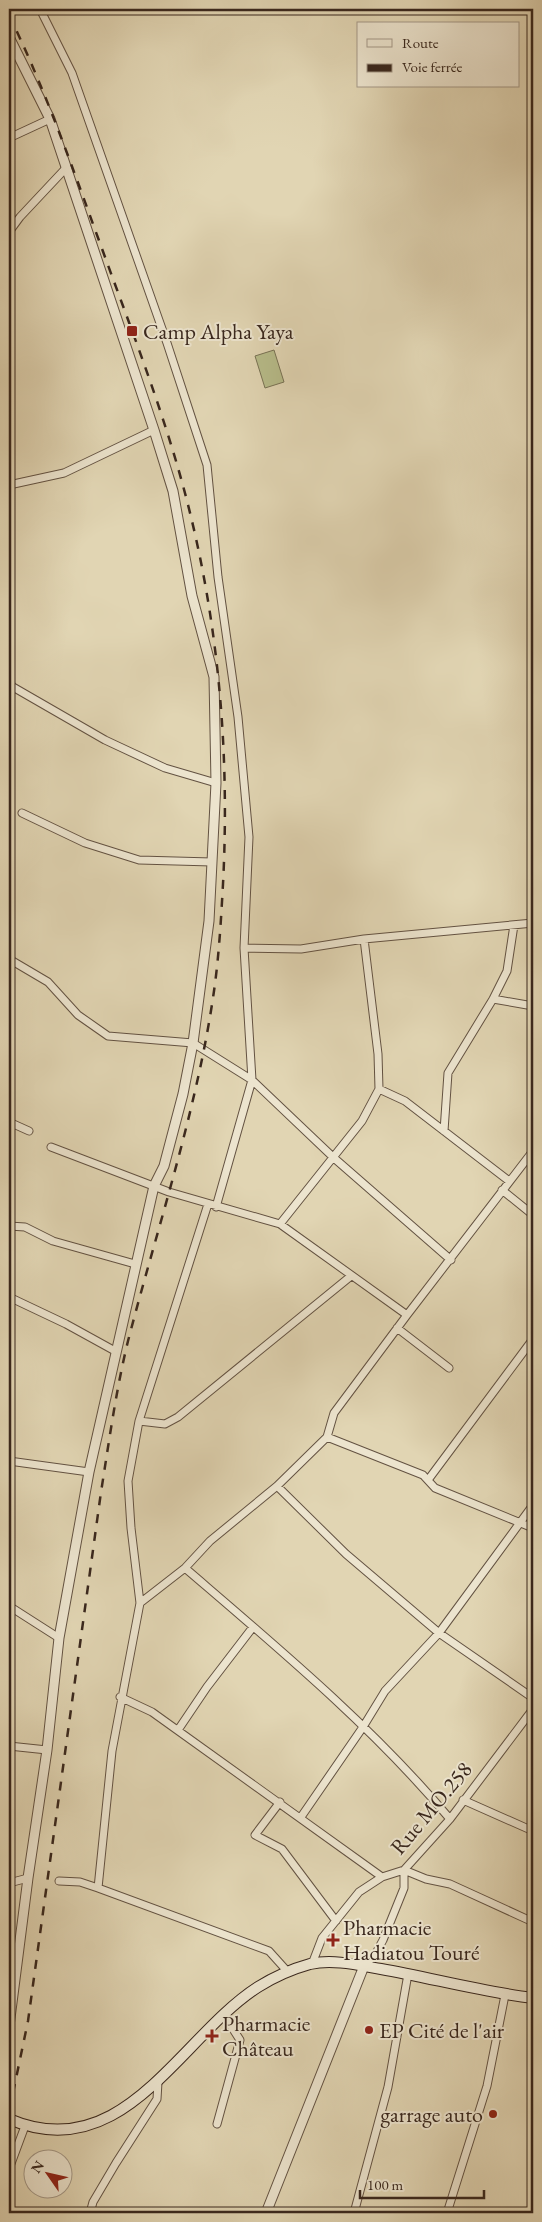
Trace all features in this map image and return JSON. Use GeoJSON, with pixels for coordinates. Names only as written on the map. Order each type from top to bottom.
{"type":"FeatureCollection","features":[{"type":"Feature","properties":{"kind":"main road"},"geometry":{"type":"LineString","coordinates":[[9,2119],[25,2126],[56,2130],[78,2128],[100,2121],[129,2104],[158,2082],[224,2016],[257,1987],[287,1971],[312,1964],[332,1962],[364,1966],[505,1995],[533,1998]]}},
{"type":"Feature","properties":{"kind":"street"},"geometry":{"type":"LineString","coordinates":[[40,9],[72,73],[167,343],[207,465],[218,577],[238,717],[249,837],[244,948],[252,1080],[140,1420],[128,1481],[131,1528],[140,1603],[120,1697],[112,1751],[98,1888]]}},
{"type":"Feature","properties":{"kind":"street"},"geometry":{"type":"LineString","coordinates":[[9,37],[50,119],[173,491],[192,596],[214,677],[216,783],[209,921],[193,1042],[183,1094],[166,1157],[154,1186],[135,1264],[89,1472],[59,1638],[47,1750],[9,2026]]}},
{"type":"Feature","properties":{"kind":"street"},"geometry":{"type":"LineString","coordinates":[[9,138],[50,119]]}},
{"type":"Feature","properties":{"kind":"street"},"geometry":{"type":"LineString","coordinates":[[9,232],[20,217],[66,168]]}},
{"type":"Feature","properties":{"kind":"street"},"geometry":{"type":"LineString","coordinates":[[9,485],[64,473],[154,430]]}},
{"type":"Feature","properties":{"kind":"street"},"geometry":{"type":"LineString","coordinates":[[10,685],[105,740],[165,768],[216,783]]}},
{"type":"Feature","properties":{"kind":"street"},"geometry":{"type":"LineString","coordinates":[[22,813],[85,843],[139,860],[212,862]]}},
{"type":"Feature","properties":{"kind":"street"},"geometry":{"type":"LineString","coordinates":[[244,948],[301,949],[364,939],[533,924]]}},
{"type":"Feature","properties":{"kind":"street"},"geometry":{"type":"LineString","coordinates":[[444,1131],[448,1073],[493,999],[507,970],[514,925]]}},
{"type":"Feature","properties":{"kind":"street"},"geometry":{"type":"LineString","coordinates":[[280,1224],[362,1121],[379,1089],[378,1054],[364,939]]}},
{"type":"Feature","properties":{"kind":"street"},"geometry":{"type":"LineString","coordinates":[[9,959],[48,982],[78,1015],[108,1036],[193,1042],[252,1080],[334,1158],[451,1260]]}},
{"type":"Feature","properties":{"kind":"street"},"geometry":{"type":"LineString","coordinates":[[493,999],[533,1006]]}},
{"type":"Feature","properties":{"kind":"street"},"geometry":{"type":"LineString","coordinates":[[379,1089],[405,1101],[509,1181]]}},
{"type":"Feature","properties":{"kind":"street"},"geometry":{"type":"LineString","coordinates":[[9,1122],[29,1131]]}},
{"type":"Feature","properties":{"kind":"street"},"geometry":{"type":"LineString","coordinates":[[51,1147],[154,1186],[280,1224],[407,1315]]}},
{"type":"Feature","properties":{"kind":"street"},"geometry":{"type":"LineString","coordinates":[[140,1603],[185,1568],[210,1541],[277,1486],[327,1437],[334,1414],[397,1328],[533,1151]]}},
{"type":"Feature","properties":{"kind":"street"},"geometry":{"type":"LineString","coordinates":[[502,1190],[533,1215]]}},
{"type":"Feature","properties":{"kind":"street"},"geometry":{"type":"LineString","coordinates":[[9,1226],[25,1227],[53,1241],[135,1264]]}},
{"type":"Feature","properties":{"kind":"street"},"geometry":{"type":"LineString","coordinates":[[140,1420],[165,1424],[178,1417],[351,1276]]}},
{"type":"Feature","properties":{"kind":"street"},"geometry":{"type":"LineString","coordinates":[[9,1297],[66,1324],[115,1352]]}},
{"type":"Feature","properties":{"kind":"street"},"geometry":{"type":"LineString","coordinates":[[397,1328],[449,1368]]}},
{"type":"Feature","properties":{"kind":"street"},"geometry":{"type":"LineString","coordinates":[[428,1480],[533,1339]]}},
{"type":"Feature","properties":{"kind":"street"},"geometry":{"type":"LineString","coordinates":[[327,1437],[423,1475],[436,1488],[533,1528]]}},
{"type":"Feature","properties":{"kind":"street"},"geometry":{"type":"LineString","coordinates":[[9,1461],[89,1472]]}},
{"type":"Feature","properties":{"kind":"street"},"geometry":{"type":"LineString","coordinates":[[277,1486],[346,1554],[440,1633],[533,1698]]}},
{"type":"Feature","properties":{"kind":"street"},"geometry":{"type":"LineString","coordinates":[[301,1817],[363,1727],[385,1691],[440,1633],[533,1506]]}},
{"type":"Feature","properties":{"kind":"street"},"geometry":{"type":"LineString","coordinates":[[185,1568],[254,1627],[363,1727],[416,1778],[450,1819]]}},
{"type":"Feature","properties":{"kind":"street"},"geometry":{"type":"LineString","coordinates":[[9,1606],[59,1638]]}},
{"type":"Feature","properties":{"kind":"street"},"geometry":{"type":"LineString","coordinates":[[178,1730],[225,1662],[254,1627]]}},
{"type":"Feature","properties":{"kind":"street"},"geometry":{"type":"LineString","coordinates":[[120,1697],[152,1712],[301,1817],[382,1877]]}},
{"type":"Feature","properties":{"kind":"street","name":"Rue MO.258"},"geometry":{"type":"LineString","coordinates":[[312,1964],[322,1938],[359,1892],[382,1877],[404,1870],[450,1819],[533,1709]]}},
{"type":"Feature","properties":{"kind":"street"},"geometry":{"type":"LineString","coordinates":[[9,1746],[47,1750]]}},
{"type":"Feature","properties":{"kind":"street"},"geometry":{"type":"LineString","coordinates":[[463,1800],[533,1831]]}},
{"type":"Feature","properties":{"kind":"street"},"geometry":{"type":"LineString","coordinates":[[280,1802],[255,1835],[282,1848],[336,1921]]}},
{"type":"Feature","properties":{"kind":"street"},"geometry":{"type":"LineString","coordinates":[[266,2213],[364,1966],[375,1955],[383,1940],[404,1888],[404,1870],[450,1884],[533,1922]]}},
{"type":"Feature","properties":{"kind":"street"},"geometry":{"type":"LineString","coordinates":[[9,1883],[28,1878]]}},
{"type":"Feature","properties":{"kind":"street"},"geometry":{"type":"LineString","coordinates":[[59,1880],[80,1882],[269,1950],[287,1971]]}},
{"type":"Feature","properties":{"kind":"street"},"geometry":{"type":"LineString","coordinates":[[354,2213],[388,2087],[408,1974]]}},
{"type":"Feature","properties":{"kind":"street"},"geometry":{"type":"LineString","coordinates":[[447,2213],[487,2086],[505,1995]]}},
{"type":"Feature","properties":{"kind":"street"},"geometry":{"type":"LineString","coordinates":[[217,2124],[240,2040],[224,2016]]}},
{"type":"Feature","properties":{"kind":"street"},"geometry":{"type":"LineString","coordinates":[[90,2213],[93,2202],[157,2099],[158,2082]]}},
{"type":"Feature","properties":{"kind":"street"},"geometry":{"type":"LineString","coordinates":[[9,2169],[25,2126]]}},
{"type":"Feature","properties":{"kind":"green space"},"geometry":{"type":"Polygon","coordinates":[[[274,350],[284,382],[265,388],[255,356],[274,350]]]}},
{"type":"Feature","properties":{"kind":"railway"},"geometry":{"type":"LineString","coordinates":[[9,15],[36,74],[71,165],[146,369],[182,482],[205,581],[213,631],[219,681],[225,783],[225,833],[219,951],[207,1035],[198,1080],[128,1341],[116,1397],[101,1492],[28,2021],[9,2112]]}},
{"type":"Feature","properties":{"kind":"place","name":"Camp Alpha Yaya"},"geometry":{"type":"Point","coordinates":[132,331]}},
{"type":"Feature","properties":{"kind":"place","name":"Pharmacie Hadiatou Touré"},"geometry":{"type":"Point","coordinates":[333,1940]}},
{"type":"Feature","properties":{"kind":"place","name":"EP Cité de l'air"},"geometry":{"type":"Point","coordinates":[369,2030]}},
{"type":"Feature","properties":{"kind":"place","name":"Pharmacie Château"},"geometry":{"type":"Point","coordinates":[212,2036]}},
{"type":"Feature","properties":{"kind":"place","name":"garrage auto"},"geometry":{"type":"Point","coordinates":[493,2114]}}]}
